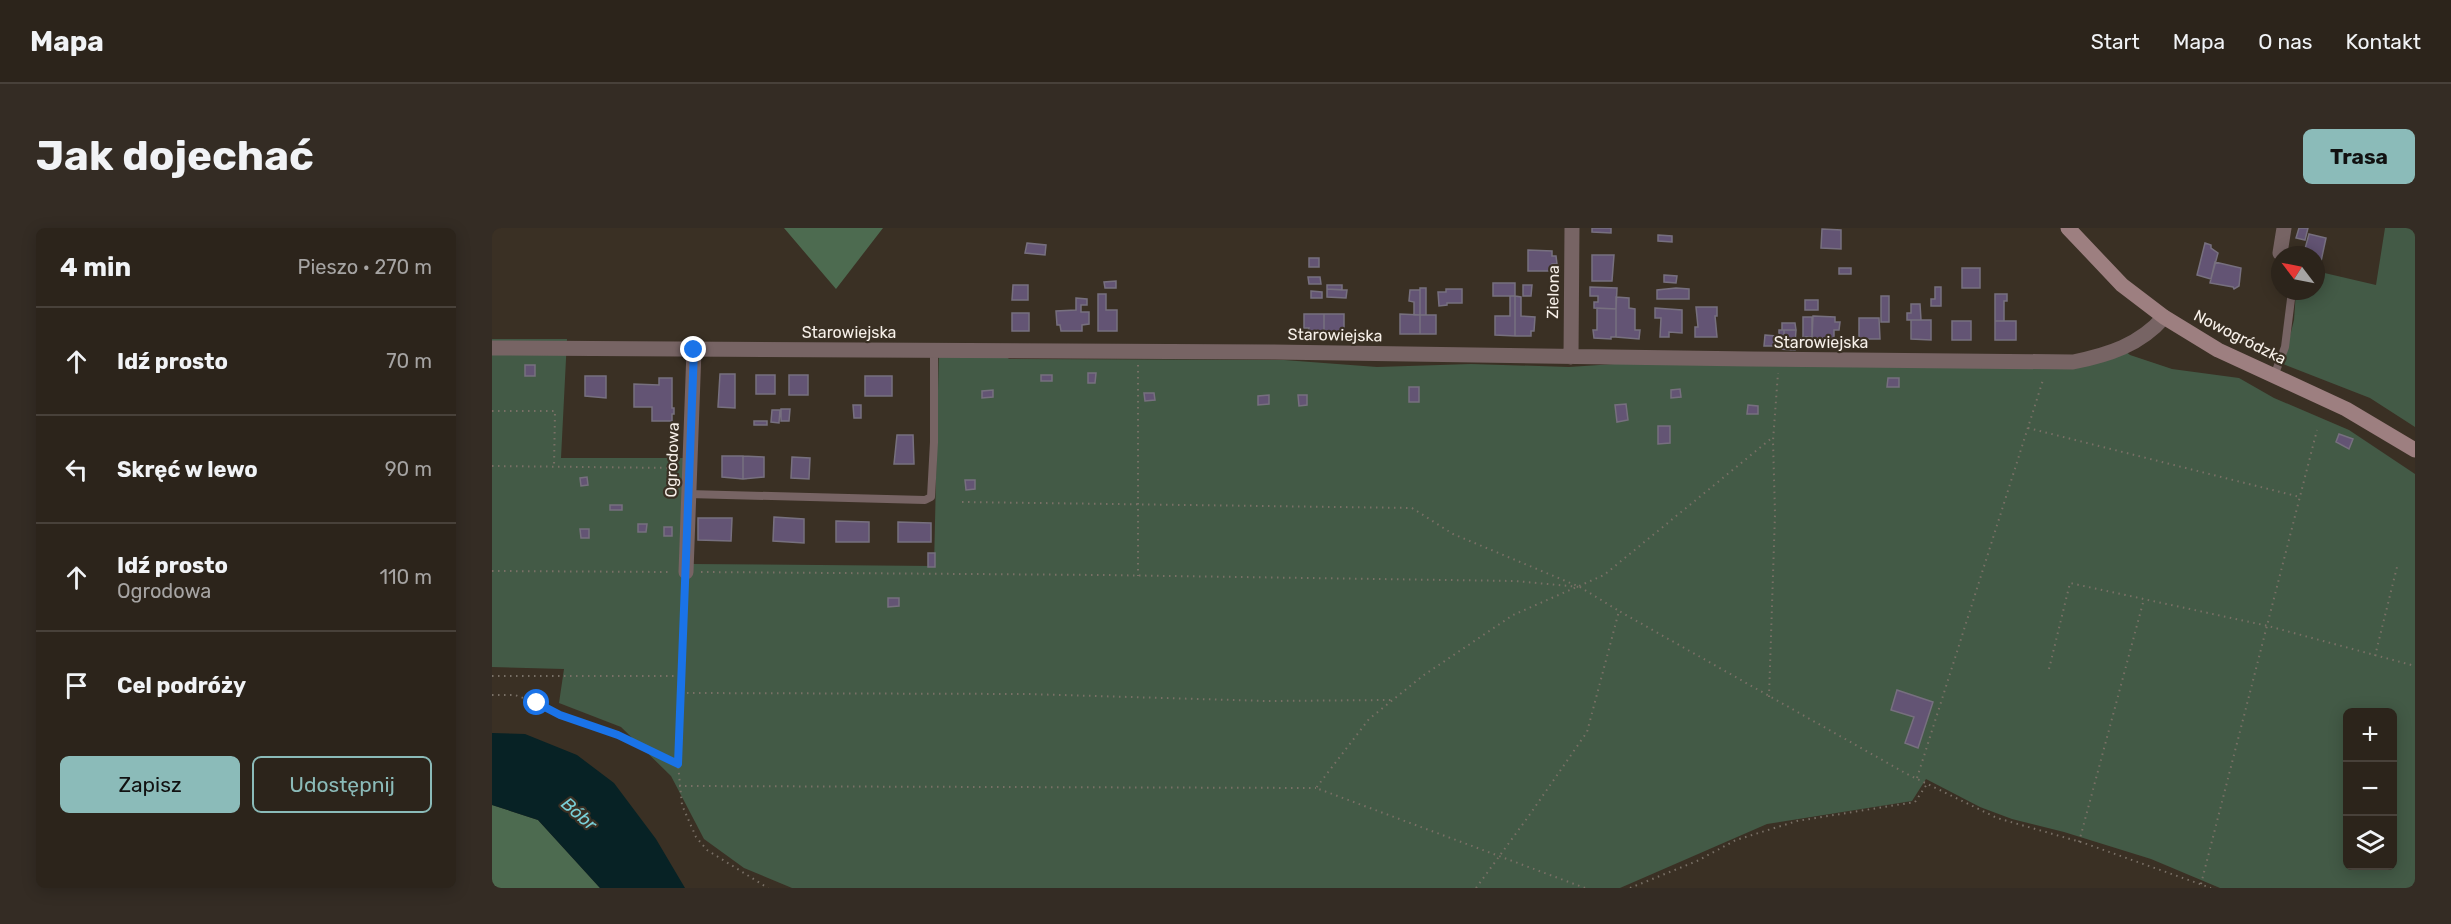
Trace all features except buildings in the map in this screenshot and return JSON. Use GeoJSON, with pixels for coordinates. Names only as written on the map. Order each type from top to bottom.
{"type":"FeatureCollection","features":[{"type":"Feature","properties":{"kind":"main road","name":"Nowogródzka"},"geometry":{"type":"LineString","coordinates":[[2068,228],[2122,285],[2164,317],[2218,350],[2346,409],[2415,450]]}},
{"type":"Feature","properties":{"kind":"street","name":"Zielona"},"geometry":{"type":"LineString","coordinates":[[1571,357],[1572,228]]}},
{"type":"Feature","properties":{"kind":"street"},"geometry":{"type":"LineString","coordinates":[[2281,246],[2284,228]]}},
{"type":"Feature","properties":{"kind":"street","name":"Starowiejska"},"geometry":{"type":"LineString","coordinates":[[492,348],[1274,352],[2073,362],[2101,357],[2132,344],[2154,329],[2164,317]]}},
{"type":"Feature","properties":{"kind":"street","name":"Ogrodowa"},"geometry":{"type":"LineString","coordinates":[[686,572],[694,350]]}},
{"type":"Feature","properties":{"kind":"lane"},"geometry":{"type":"LineString","coordinates":[[2274,376],[2285,347],[2291,300]]}},
{"type":"Feature","properties":{"kind":"lane"},"geometry":{"type":"LineString","coordinates":[[688,494],[925,500],[931,497],[934,442],[934,351]]}},
{"type":"Feature","properties":{"kind":"path"},"geometry":{"type":"LineString","coordinates":[[1138,352],[1138,576]]}},
{"type":"Feature","properties":{"kind":"path"},"geometry":{"type":"LineString","coordinates":[[1769,697],[1775,514],[1773,437],[1779,359]]}},
{"type":"Feature","properties":{"kind":"path"},"geometry":{"type":"LineString","coordinates":[[1917,779],[2043,380]]}},
{"type":"Feature","properties":{"kind":"path"},"geometry":{"type":"LineString","coordinates":[[492,411],[555,411],[554,467]]}},
{"type":"Feature","properties":{"kind":"path"},"geometry":{"type":"LineString","coordinates":[[2028,428],[2300,497]]}},
{"type":"Feature","properties":{"kind":"path"},"geometry":{"type":"LineString","coordinates":[[2201,884],[2318,430]]}},
{"type":"Feature","properties":{"kind":"path"},"geometry":{"type":"LineString","coordinates":[[1316,788],[1368,719],[1424,675],[1512,615],[1604,575],[1773,437]]}},
{"type":"Feature","properties":{"kind":"path"},"geometry":{"type":"LineString","coordinates":[[492,466],[689,469]]}},
{"type":"Feature","properties":{"kind":"path"},"geometry":{"type":"LineString","coordinates":[[962,502],[1412,508],[1454,534],[1580,587],[1769,697],[1917,779],[1997,818],[2079,842],[2211,888]]}},
{"type":"Feature","properties":{"kind":"path"},"geometry":{"type":"LineString","coordinates":[[2375,656],[2397,567]]}},
{"type":"Feature","properties":{"kind":"path"},"geometry":{"type":"LineString","coordinates":[[492,571],[1515,581],[1580,587]]}},
{"type":"Feature","properties":{"kind":"path"},"geometry":{"type":"LineString","coordinates":[[686,572],[678,764],[682,805],[696,837],[708,850],[768,888]]}},
{"type":"Feature","properties":{"kind":"path"},"geometry":{"type":"LineString","coordinates":[[2049,669],[2070,584],[2268,626],[2415,666]]}},
{"type":"Feature","properties":{"kind":"path"},"geometry":{"type":"LineString","coordinates":[[2079,842],[2144,599]]}},
{"type":"Feature","properties":{"kind":"path"},"geometry":{"type":"LineString","coordinates":[[1476,888],[1587,732],[1619,611]]}},
{"type":"Feature","properties":{"kind":"path"},"geometry":{"type":"LineString","coordinates":[[492,676],[681,676]]}},
{"type":"Feature","properties":{"kind":"path"},"geometry":{"type":"LineString","coordinates":[[681,693],[1027,694],[1267,701],[1392,700]]}},
{"type":"Feature","properties":{"kind":"path"},"geometry":{"type":"LineString","coordinates":[[492,696],[515,695],[537,703],[560,715],[618,735],[678,764]]}},
{"type":"Feature","properties":{"kind":"path"},"geometry":{"type":"LineString","coordinates":[[1630,888],[1697,861],[1736,840],[1797,820],[1915,802],[1927,784]]}},
{"type":"Feature","properties":{"kind":"path"},"geometry":{"type":"LineString","coordinates":[[679,786],[1316,788],[1585,888]]}},
{"type":"Feature","properties":{"kind":"path"},"geometry":{"type":"LineString","coordinates":[[2414,888],[2415,883]]}},
{"type":"Feature","properties":{"kind":"green space"},"geometry":{"type":"Polygon","coordinates":[[[784,228],[883,228],[836,289],[784,228]]]}},
{"type":"Feature","properties":{"kind":"green space"},"geometry":{"type":"Polygon","coordinates":[[[2385,228],[2415,228],[2415,427],[2370,398],[2283,364],[2294,320],[2295,300],[2325,300],[2325,273],[2376,285],[2385,228]]]}},
{"type":"Feature","properties":{"kind":"green space"},"geometry":{"type":"Polygon","coordinates":[[[492,339],[567,339],[561,458],[694,458],[690,564],[934,566],[939,347],[993,346],[1009,359],[1284,360],[1377,367],[1471,364],[1569,367],[1780,353],[2097,356],[2123,349],[2130,355],[2172,369],[2239,378],[2274,398],[2349,430],[2415,474],[2415,888],[2220,888],[2151,859],[2064,832],[2012,819],[1980,807],[1926,779],[1912,801],[1767,824],[1620,888],[792,888],[744,868],[704,839],[671,776],[621,727],[559,703],[564,669],[492,667],[492,339]]]}},
{"type":"Feature","properties":{"kind":"green space"},"geometry":{"type":"Polygon","coordinates":[[[492,805],[538,820],[600,888],[492,888],[492,805]]]}},
{"type":"Feature","properties":{"kind":"water","name":"Bóbr"},"geometry":{"type":"Polygon","coordinates":[[[492,733],[525,734],[577,755],[614,783],[656,839],[685,888],[600,888],[538,820],[492,805],[492,733]]]}},
{"type":"Feature","properties":{"kind":"route"},"geometry":{"type":"LineString","coordinates":[[537,703],[560,715],[618,735],[678,764],[694,350]]}}]}
